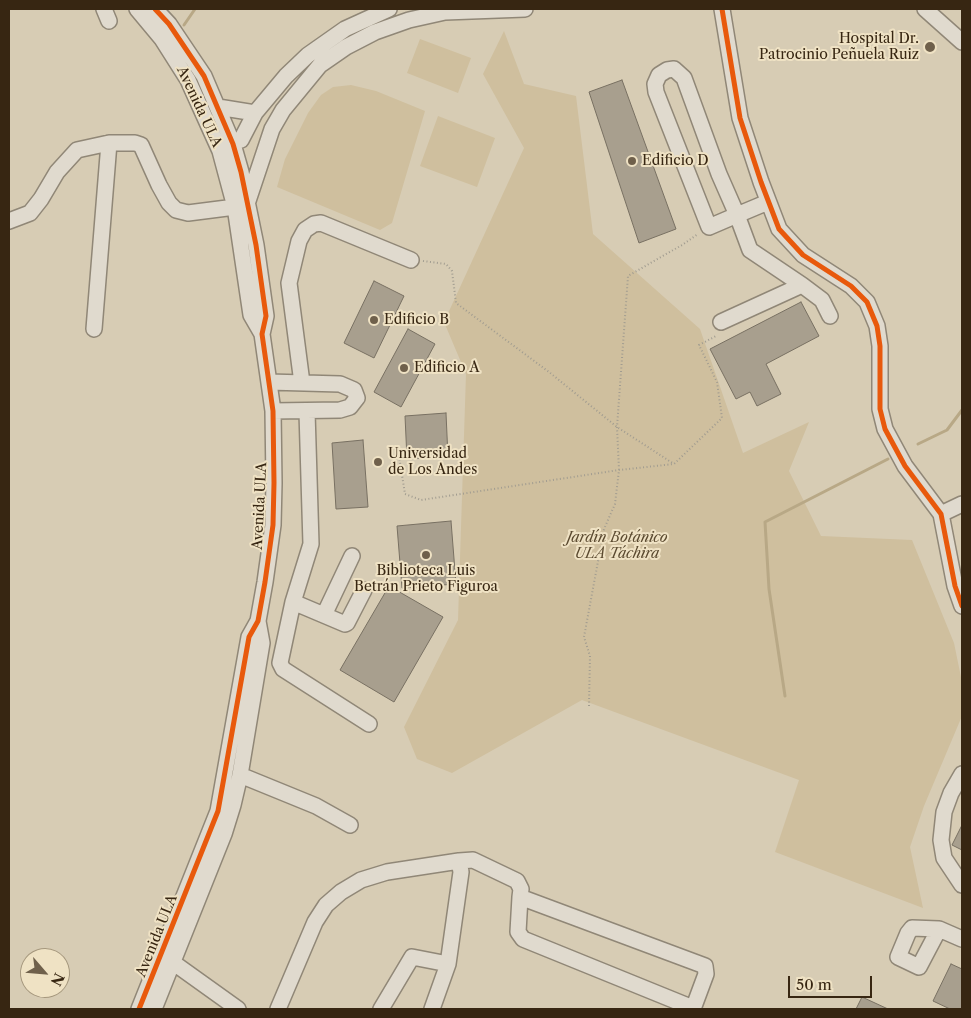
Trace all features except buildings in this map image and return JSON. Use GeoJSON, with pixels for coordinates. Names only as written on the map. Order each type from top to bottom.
{"type":"FeatureCollection","features":[{"type":"Feature","properties":{"kind":"street","name":"Avenida ULA"},"geometry":{"type":"LineString","coordinates":[[137,9],[162,39],[231,145]]}},
{"type":"Feature","properties":{"kind":"street","name":"Avenida ULA"},"geometry":{"type":"LineString","coordinates":[[139,1009],[167,958],[224,834],[240,775],[262,643],[258,621],[273,525],[273,411],[262,334],[251,315],[241,204],[231,145],[204,76],[169,24],[155,9]]}},
{"type":"Feature","properties":{"kind":"street"},"geometry":{"type":"LineString","coordinates":[[231,145],[286,76],[308,55],[345,29],[389,9]]}},
{"type":"Feature","properties":{"kind":"street"},"geometry":{"type":"LineString","coordinates":[[9,221],[30,213],[57,172],[77,150],[109,143],[135,142],[141,145],[159,185],[169,203],[176,210],[188,213],[241,204],[272,129],[283,110],[320,66],[346,47],[375,32],[409,20],[445,12],[525,9]]}},
{"type":"Feature","properties":{"kind":"street"},"geometry":{"type":"LineString","coordinates":[[722,9],[740,118],[768,202],[779,229],[790,242],[829,274],[851,286],[867,302],[877,326],[880,346],[880,409],[885,429],[905,466],[941,514],[955,586],[962,606]]}},
{"type":"Feature","properties":{"kind":"street"},"geometry":{"type":"LineString","coordinates":[[924,9],[962,42]]}},
{"type":"Feature","properties":{"kind":"street"},"geometry":{"type":"LineString","coordinates":[[768,202],[737,215],[709,227],[656,92],[655,84],[659,75],[667,70],[674,69],[684,78],[719,174],[737,215],[750,250],[822,300],[830,316]]}},
{"type":"Feature","properties":{"kind":"street"},"geometry":{"type":"LineString","coordinates":[[218,108],[255,113]]}},
{"type":"Feature","properties":{"kind":"street"},"geometry":{"type":"LineString","coordinates":[[231,145],[272,129]]}},
{"type":"Feature","properties":{"kind":"street"},"geometry":{"type":"LineString","coordinates":[[94,329],[109,143]]}},
{"type":"Feature","properties":{"kind":"street"},"geometry":{"type":"LineString","coordinates":[[302,383],[289,283],[299,241],[305,230],[314,224],[321,223],[411,260]]}},
{"type":"Feature","properties":{"kind":"street"},"geometry":{"type":"LineString","coordinates":[[718,329],[802,285]]}},
{"type":"Feature","properties":{"kind":"street"},"geometry":{"type":"LineString","coordinates":[[269,382],[349,386],[354,390],[357,398],[350,407],[340,410],[307,412],[273,411]]}},
{"type":"Feature","properties":{"kind":"street"},"geometry":{"type":"LineString","coordinates":[[307,412],[310,544],[293,602],[280,657],[283,668],[369,724]]}},
{"type":"Feature","properties":{"kind":"street"},"geometry":{"type":"LineString","coordinates":[[941,514],[962,504]]}},
{"type":"Feature","properties":{"kind":"street"},"geometry":{"type":"LineString","coordinates":[[324,615],[352,556]]}},
{"type":"Feature","properties":{"kind":"street"},"geometry":{"type":"LineString","coordinates":[[293,602],[342,624],[348,623],[364,590]]}},
{"type":"Feature","properties":{"kind":"street","name":"Avenida ULA"},"geometry":{"type":"LineString","coordinates":[[154,1009],[167,958],[218,811],[249,637],[258,621]]}},
{"type":"Feature","properties":{"kind":"street"},"geometry":{"type":"LineString","coordinates":[[962,774],[951,793],[944,812],[942,840],[944,858],[962,885]]}},
{"type":"Feature","properties":{"kind":"street"},"geometry":{"type":"LineString","coordinates":[[240,775],[316,806],[350,825]]}},
{"type":"Feature","properties":{"kind":"street"},"geometry":{"type":"LineString","coordinates":[[278,1009],[315,922],[326,905],[341,892],[361,880],[387,872],[473,860],[517,881],[522,889],[520,897],[518,932],[523,939],[693,1009],[706,974],[705,966],[520,897]]}},
{"type":"Feature","properties":{"kind":"street"},"geometry":{"type":"LineString","coordinates":[[432,1009],[448,964],[460,872],[459,862]]}},
{"type":"Feature","properties":{"kind":"street"},"geometry":{"type":"LineString","coordinates":[[939,929],[962,939]]}},
{"type":"Feature","properties":{"kind":"street"},"geometry":{"type":"LineString","coordinates":[[381,1009],[412,957],[448,964]]}},
{"type":"Feature","properties":{"kind":"street"},"geometry":{"type":"LineString","coordinates":[[167,958],[238,1009]]}},
{"type":"Feature","properties":{"kind":"path"},"geometry":{"type":"LineString","coordinates":[[589,706],[590,656],[584,637],[604,529],[615,504],[619,470],[617,427],[628,276],[682,246],[709,227]]}},
{"type":"Feature","properties":{"kind":"path"},"geometry":{"type":"LineString","coordinates":[[411,260],[446,264],[452,271],[456,303],[549,372],[617,427],[674,464]]}},
{"type":"Feature","properties":{"kind":"path"},"geometry":{"type":"LineString","coordinates":[[399,456],[405,494],[421,500],[619,470],[674,464],[722,418],[716,382],[699,345],[718,329]]}},
{"type":"Feature","properties":{"kind":"green space","name":"Jardín Botánico ULA Táchira"},"geometry":{"type":"Polygon","coordinates":[[[504,31],[524,84],[576,96],[593,234],[700,329],[743,453],[809,422],[789,471],[821,536],[912,540],[954,643],[962,682],[962,716],[924,806],[910,847],[923,908],[775,852],[799,780],[582,700],[452,773],[417,759],[404,727],[458,620],[466,374],[444,322],[524,148],[483,74],[504,31]]]}},
{"type":"Feature","properties":{"kind":"green space"},"geometry":{"type":"Polygon","coordinates":[[[420,39],[471,58],[458,93],[407,73],[420,39]]]}},
{"type":"Feature","properties":{"kind":"green space"},"geometry":{"type":"Polygon","coordinates":[[[351,85],[376,91],[425,111],[392,223],[380,230],[277,187],[285,159],[308,113],[321,95],[333,87],[351,85]]]}},
{"type":"Feature","properties":{"kind":"green space"},"geometry":{"type":"Polygon","coordinates":[[[438,116],[495,138],[477,187],[420,166],[438,116]]]}},
{"type":"Feature","properties":{"kind":"waterway"},"geometry":{"type":"LineString","coordinates":[[184,25],[195,9]]}},
{"type":"Feature","properties":{"kind":"waterway"},"geometry":{"type":"LineString","coordinates":[[918,444],[947,430],[962,410]]}},
{"type":"Feature","properties":{"kind":"waterway"},"geometry":{"type":"LineString","coordinates":[[785,696],[769,589],[765,522],[888,459]]}},
{"type":"Feature","properties":{"kind":"cycle path"},"geometry":{"type":"LineString","coordinates":[[139,1009],[218,811],[249,637],[258,621],[265,582],[273,525],[274,483],[273,411],[262,334],[266,316],[256,245],[241,172],[233,144],[204,76],[169,24],[155,9]]}},
{"type":"Feature","properties":{"kind":"cycle path"},"geometry":{"type":"LineString","coordinates":[[722,9],[740,118],[779,229],[803,255],[851,286],[867,302],[877,326],[880,346],[880,409],[885,429],[905,466],[941,514],[955,586],[962,606]]}},
{"type":"Feature","properties":{"kind":"place","name":"Hospital Dr. Patrocinio Peñuela Ruiz"},"geometry":{"type":"Point","coordinates":[930,47]}},
{"type":"Feature","properties":{"kind":"place","name":"Edificio D"},"geometry":{"type":"Point","coordinates":[632,161]}},
{"type":"Feature","properties":{"kind":"place","name":"Edificio B"},"geometry":{"type":"Point","coordinates":[374,320]}},
{"type":"Feature","properties":{"kind":"place","name":"Edificio A"},"geometry":{"type":"Point","coordinates":[404,368]}},
{"type":"Feature","properties":{"kind":"place","name":"Universidad de Los Andes"},"geometry":{"type":"Point","coordinates":[378,462]}},
{"type":"Feature","properties":{"kind":"place","name":"Biblioteca Luis Betrán Prieto Figuroa"},"geometry":{"type":"Point","coordinates":[426,555]}}]}
